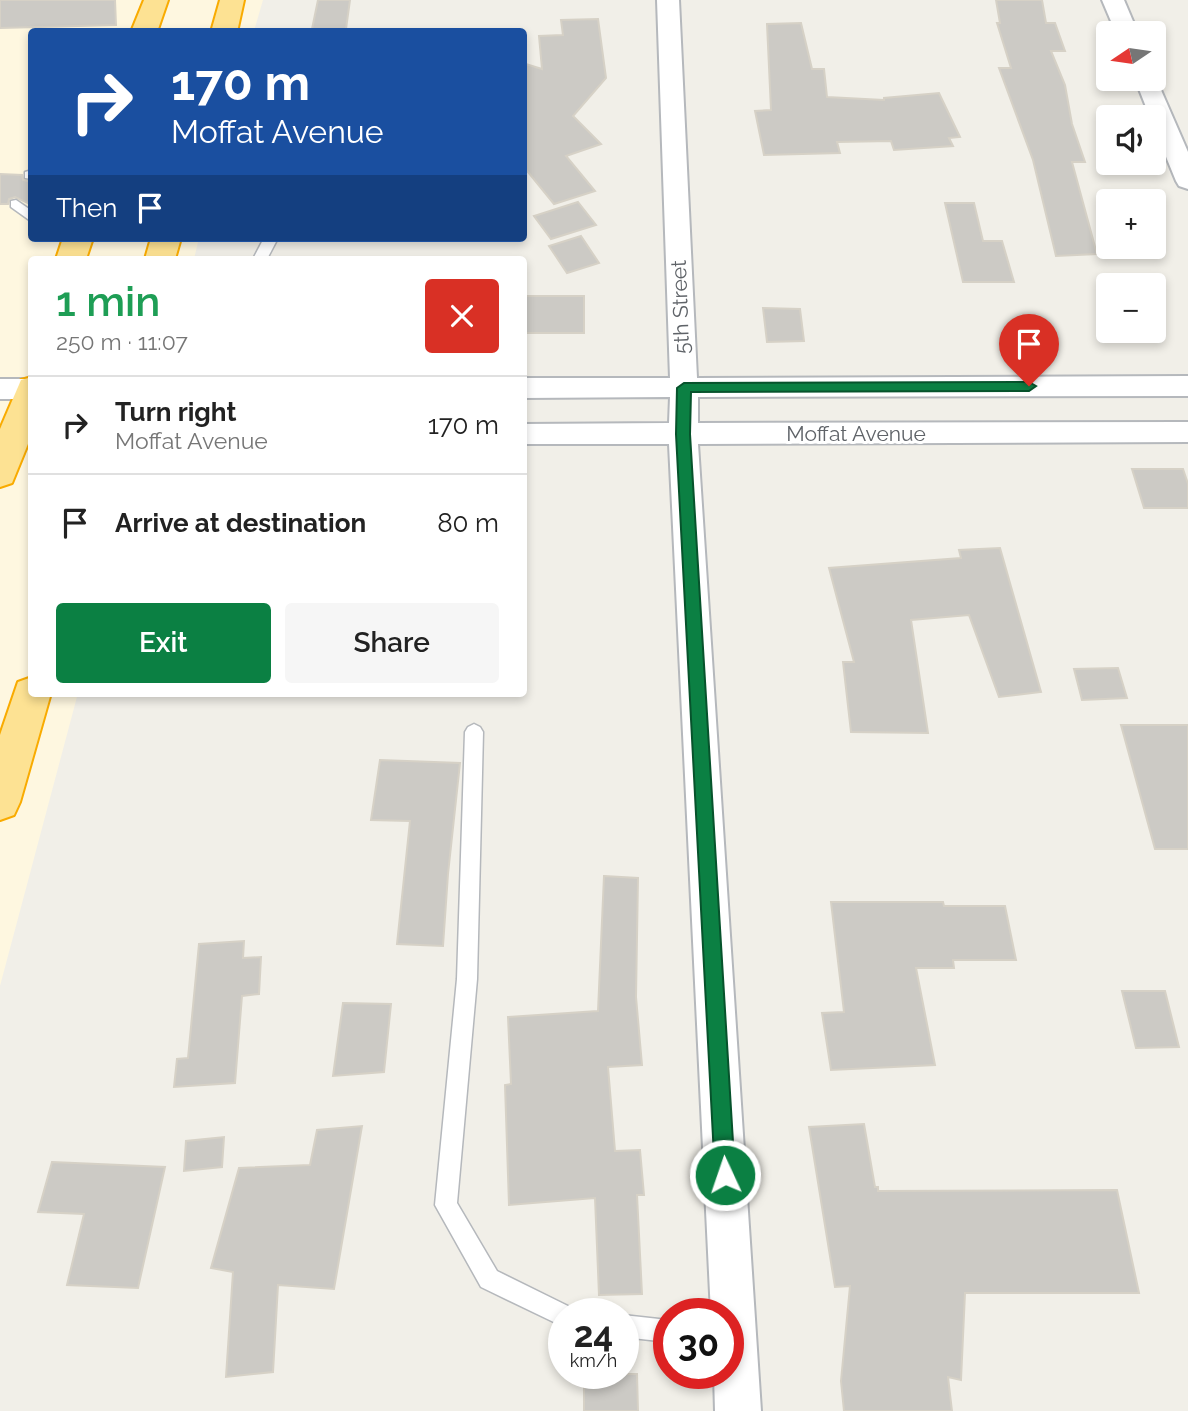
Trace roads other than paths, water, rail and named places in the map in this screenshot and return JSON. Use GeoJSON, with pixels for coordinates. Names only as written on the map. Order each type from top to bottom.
{"type":"FeatureCollection","features":[{"type":"Feature","properties":{"kind":"highway"},"geometry":{"type":"LineString","coordinates":[[146,28],[156,0]]}},
{"type":"Feature","properties":{"kind":"highway"},"geometry":{"type":"LineString","coordinates":[[225,28],[232,0]]}},
{"type":"Feature","properties":{"kind":"highway"},"geometry":{"type":"LineString","coordinates":[[0,474],[28,397]]}},
{"type":"Feature","properties":{"kind":"highway"},"geometry":{"type":"LineString","coordinates":[[0,802],[21,697]]}},
{"type":"Feature","properties":{"kind":"street","name":"5th Street"},"geometry":{"type":"LineString","coordinates":[[668,0],[684,388],[683,434],[729,1298]]}},
{"type":"Feature","properties":{"kind":"street"},"geometry":{"type":"LineString","coordinates":[[1113,0],[1122,21]]}},
{"type":"Feature","properties":{"kind":"street"},"geometry":{"type":"LineString","coordinates":[[1151,91],[1188,181]]}},
{"type":"Feature","properties":{"kind":"street"},"geometry":{"type":"LineString","coordinates":[[527,388],[1188,386]]}},
{"type":"Feature","properties":{"kind":"street"},"geometry":{"type":"LineString","coordinates":[[0,389],[28,389]]}},
{"type":"Feature","properties":{"kind":"street","name":"Moffat Avenue"},"geometry":{"type":"LineString","coordinates":[[527,434],[1188,432]]}},
{"type":"Feature","properties":{"kind":"street","name":"5th Street"},"geometry":{"type":"LineString","coordinates":[[736,1389],[738,1411]]}},
{"type":"Feature","properties":{"kind":"lane"},"geometry":{"type":"LineString","coordinates":[[16,204],[28,214]]}},
{"type":"Feature","properties":{"kind":"lane"},"geometry":{"type":"LineString","coordinates":[[474,732],[467,979],[446,1205],[489,1279],[548,1309]]}}]}
